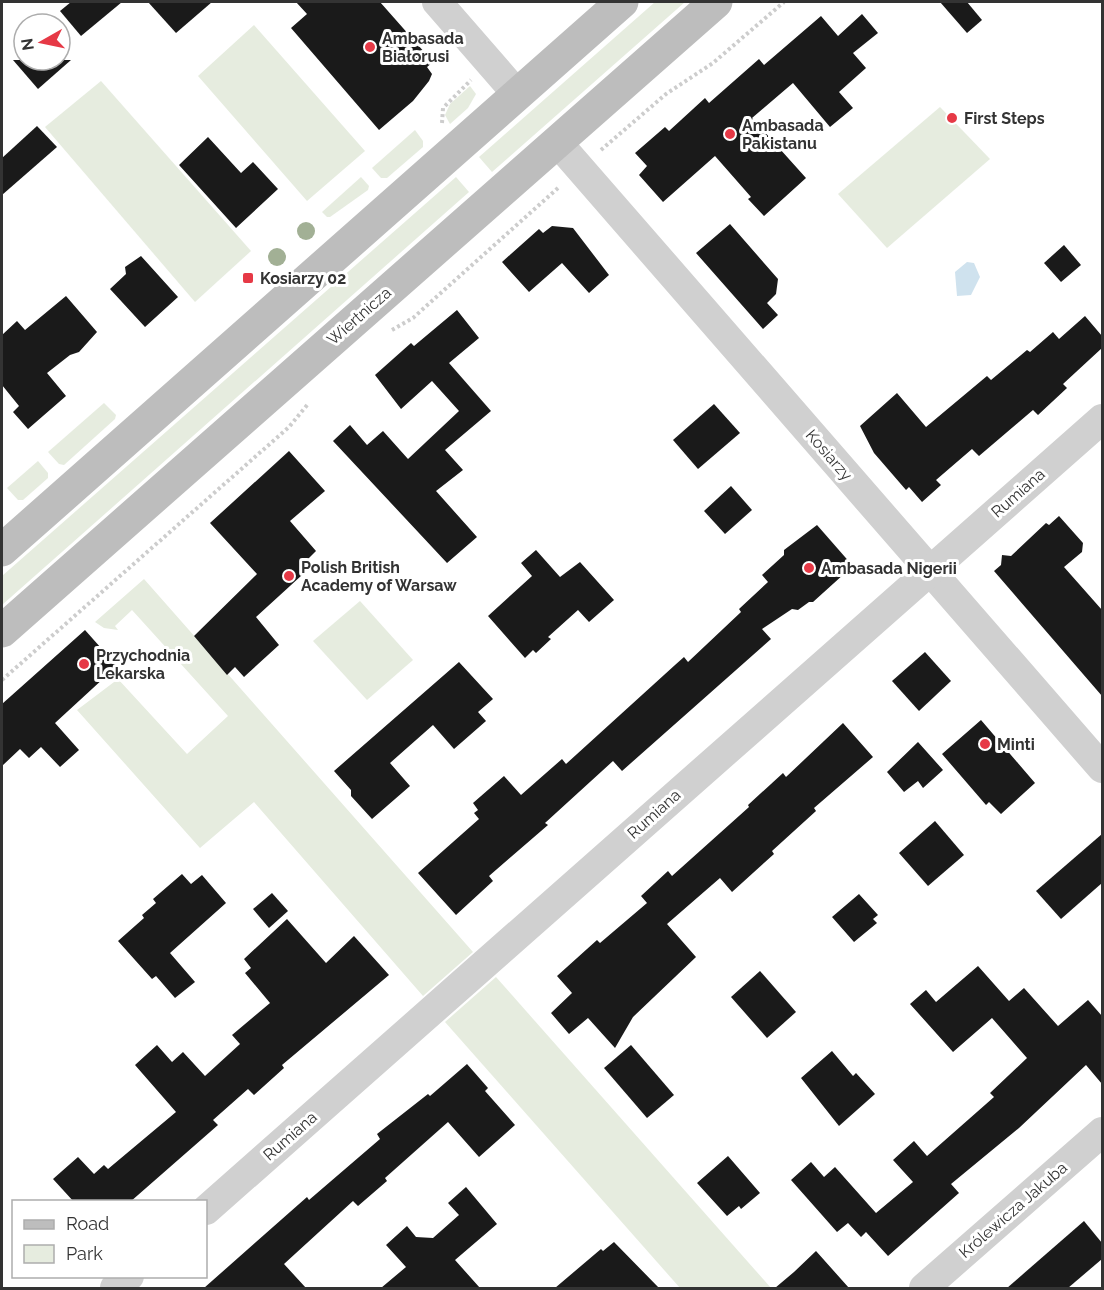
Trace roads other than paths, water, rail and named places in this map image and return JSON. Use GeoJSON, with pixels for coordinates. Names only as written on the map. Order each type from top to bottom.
{"type":"FeatureCollection","features":[{"type":"Feature","properties":{"kind":"main road"},"geometry":{"type":"LineString","coordinates":[[2,550],[621,2]]}},
{"type":"Feature","properties":{"kind":"main road","name":"Wiertnicza"},"geometry":{"type":"LineString","coordinates":[[2,631],[717,2]]}},
{"type":"Feature","properties":{"kind":"street"},"geometry":{"type":"LineString","coordinates":[[437,2],[517,94]]}},
{"type":"Feature","properties":{"kind":"street","name":"Kosiarzy"},"geometry":{"type":"LineString","coordinates":[[557,142],[1102,768]]}},
{"type":"Feature","properties":{"kind":"street","name":"Rumiana"},"geometry":{"type":"LineString","coordinates":[[207,1209],[1102,419]]}},
{"type":"Feature","properties":{"kind":"street","name":"Królewicza Jakuba"},"geometry":{"type":"LineString","coordinates":[[924,1288],[1102,1132]]}},
{"type":"Feature","properties":{"kind":"street"},"geometry":{"type":"LineString","coordinates":[[115,1288],[127,1278]]}},
{"type":"Feature","properties":{"kind":"water"},"geometry":{"type":"Polygon","coordinates":[[[967,262],[974,263],[980,277],[971,295],[957,296],[955,272],[967,262]]]}},
{"type":"Feature","properties":{"kind":"place","name":"Ambasada Białorusi"},"geometry":{"type":"Point","coordinates":[370,47]}},
{"type":"Feature","properties":{"kind":"place","name":"First Steps"},"geometry":{"type":"Point","coordinates":[952,118]}},
{"type":"Feature","properties":{"kind":"place","name":"Ambasada Pakistanu"},"geometry":{"type":"Point","coordinates":[730,134]}},
{"type":"Feature","properties":{"kind":"place","name":"Kosiarzy 02"},"geometry":{"type":"Point","coordinates":[248,278]}},
{"type":"Feature","properties":{"kind":"place","name":"Ambasada Nigerii"},"geometry":{"type":"Point","coordinates":[809,568]}},
{"type":"Feature","properties":{"kind":"place","name":"Polish British Academy of Warsaw"},"geometry":{"type":"Point","coordinates":[289,576]}},
{"type":"Feature","properties":{"kind":"place","name":"Przychodnia Lekarska"},"geometry":{"type":"Point","coordinates":[84,664]}},
{"type":"Feature","properties":{"kind":"place","name":"Minti"},"geometry":{"type":"Point","coordinates":[985,744]}}]}
